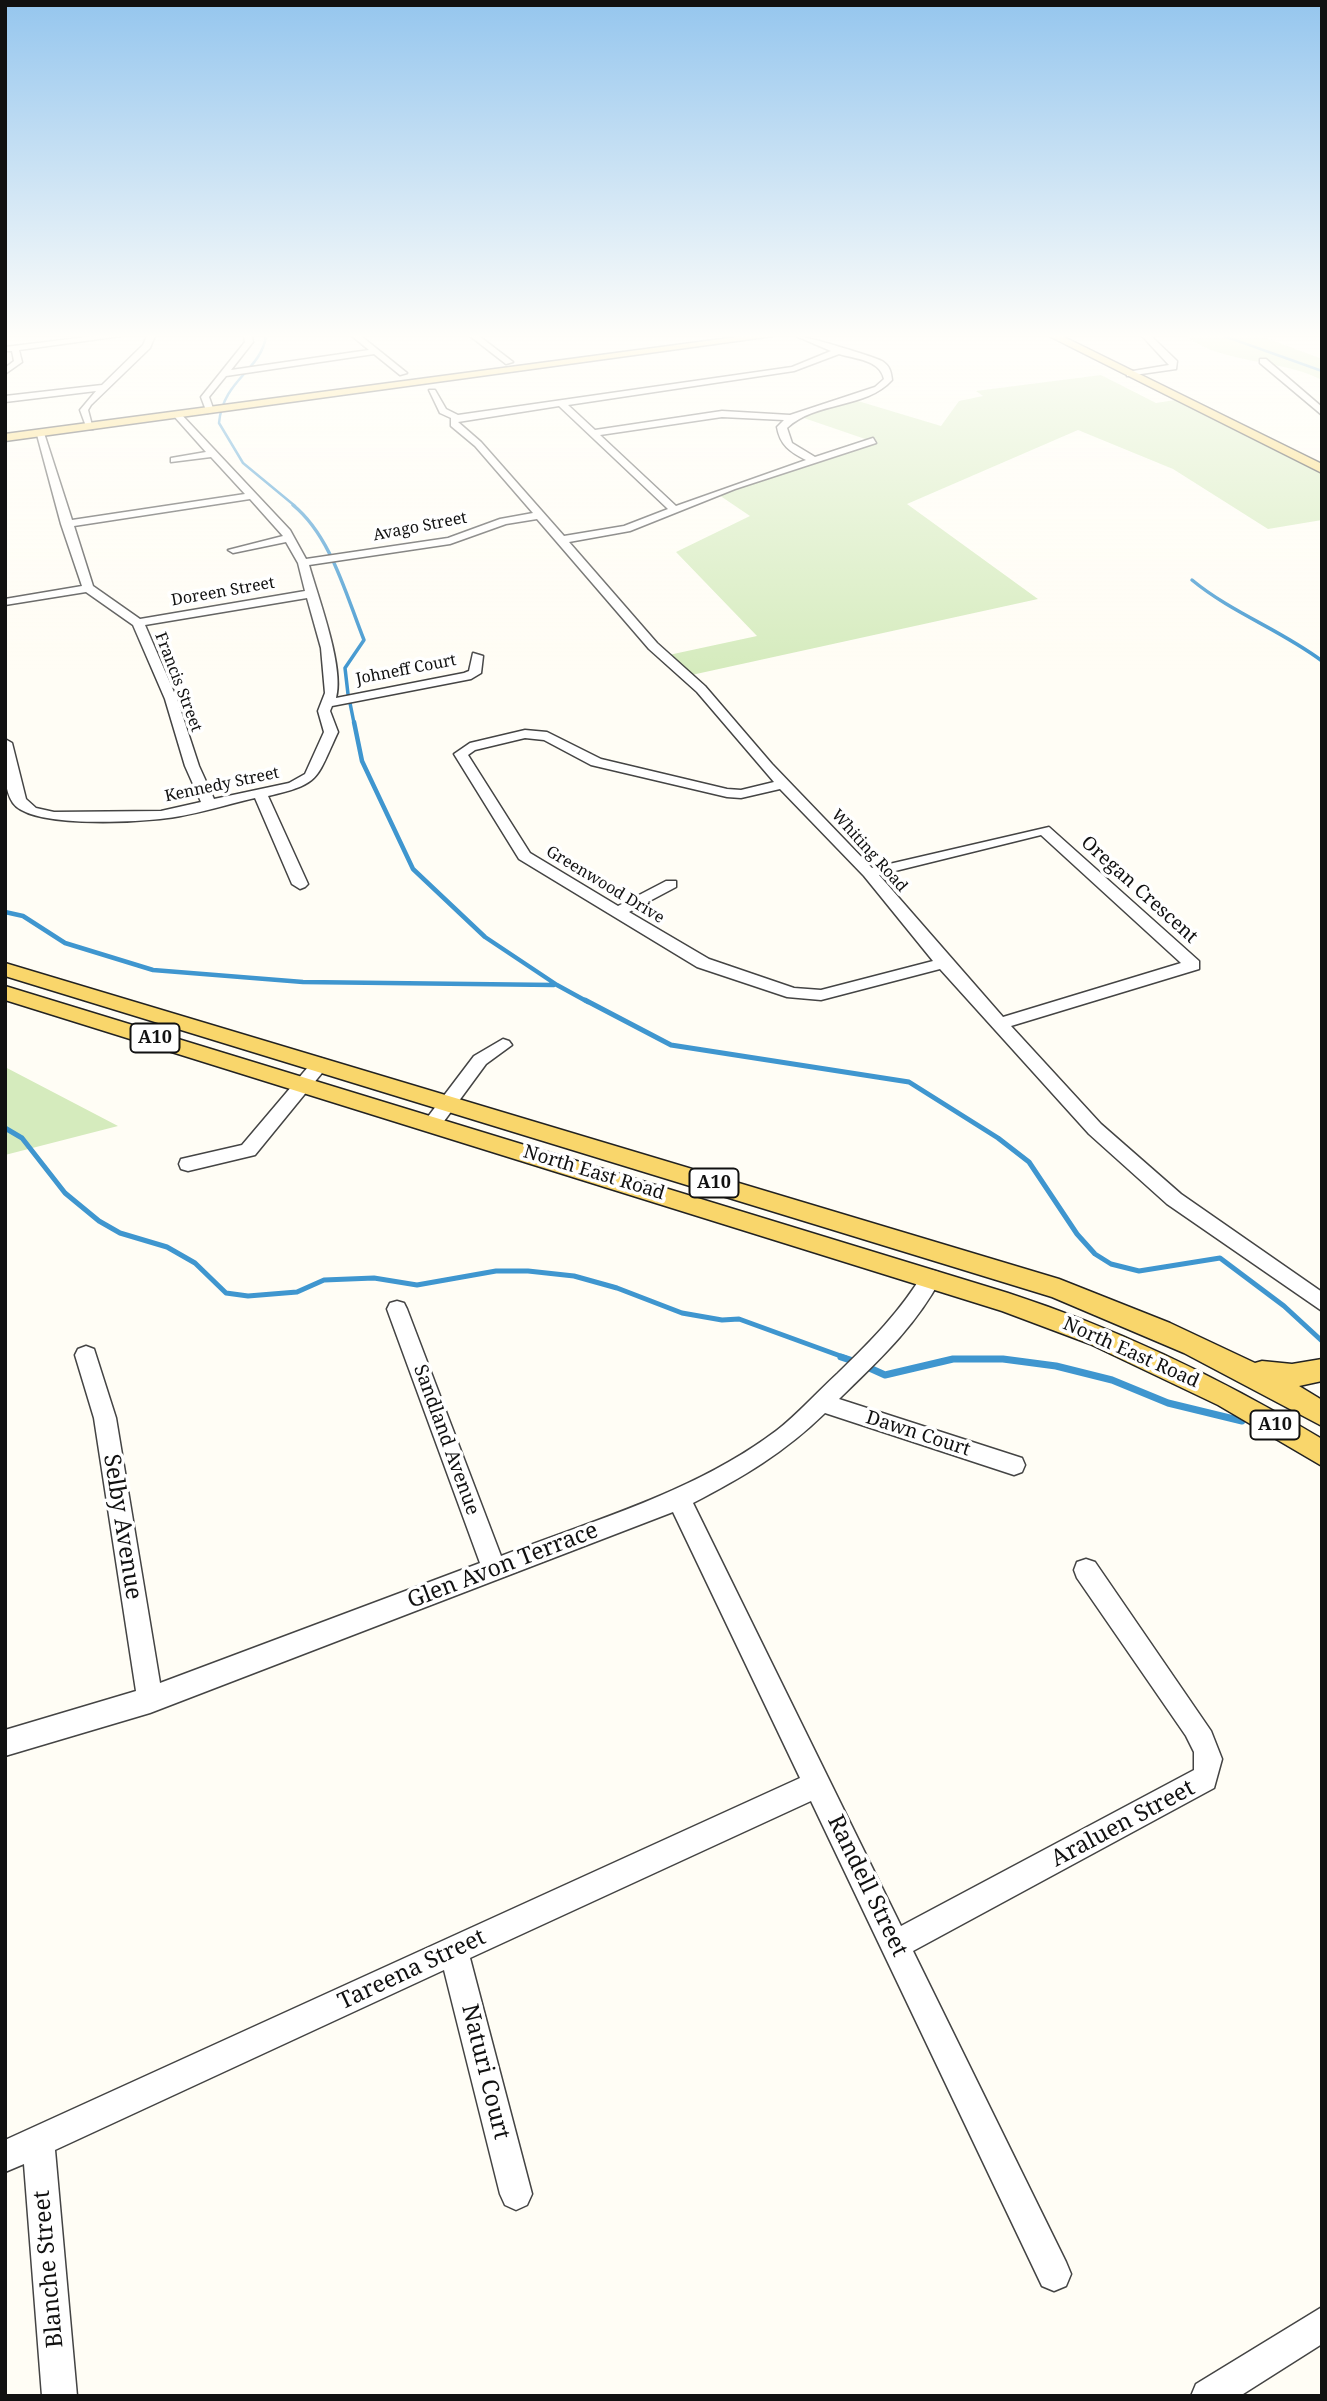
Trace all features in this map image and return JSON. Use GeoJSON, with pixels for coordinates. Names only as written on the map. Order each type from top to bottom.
{"type":"FeatureCollection","features":[{"type":"Feature","properties":{"kind":"main road"},"geometry":{"type":"LineString","coordinates":[[1280,448],[1322,469]]}},
{"type":"Feature","properties":{"kind":"main road","name":"North East Road"},"geometry":{"type":"LineString","coordinates":[[5,970],[320,1064],[439,1113],[1099,1336],[1228,1397],[1322,1454]]}},
{"type":"Feature","properties":{"kind":"main road","name":"North East Road"},"geometry":{"type":"LineString","coordinates":[[5,993],[304,1084],[439,1113],[878,1233],[983,1265],[1142,1320],[1232,1361],[1316,1405]]}},
{"type":"Feature","properties":{"kind":"main road"},"geometry":{"type":"LineString","coordinates":[[878,1233],[921,1261],[931,1278],[954,1269],[983,1265]]}},
{"type":"Feature","properties":{"kind":"main road"},"geometry":{"type":"LineString","coordinates":[[1232,1361],[1278,1377],[1298,1376],[1322,1370]]}},
{"type":"Feature","properties":{"kind":"main road"},"geometry":{"type":"LineString","coordinates":[[1322,1370],[1306,1387],[1316,1405],[1322,1436]]}},
{"type":"Feature","properties":{"kind":"main road"},"geometry":{"type":"LineString","coordinates":[[1228,1397],[1286,1405],[1316,1405]]}},
{"type":"Feature","properties":{"kind":"street"},"geometry":{"type":"LineString","coordinates":[[5,602],[88,589],[43,448]]}},
{"type":"Feature","properties":{"kind":"street","name":"Kennedy Street"},"geometry":{"type":"LineString","coordinates":[[8,764],[19,801],[30,811],[54,816],[160,815],[293,786],[311,776],[331,732],[324,711],[331,693],[327,648],[314,593],[290,538],[205,448]]}},
{"type":"Feature","properties":{"kind":"street","name":"Whiting Road"},"geometry":{"type":"LineString","coordinates":[[481,448],[653,646],[701,689],[783,783],[869,873],[944,963],[1095,1129],[1174,1199],[1322,1303]]}},
{"type":"Feature","properties":{"kind":"street"},"geometry":{"type":"LineString","coordinates":[[609,448],[675,510]]}},
{"type":"Feature","properties":{"kind":"street"},"geometry":{"type":"LineString","coordinates":[[790,448],[816,461]]}},
{"type":"Feature","properties":{"kind":"street"},"geometry":{"type":"LineString","coordinates":[[561,540],[626,529],[732,487],[853,448]]}},
{"type":"Feature","properties":{"kind":"street"},"geometry":{"type":"LineString","coordinates":[[174,460],[210,454]]}},
{"type":"Feature","properties":{"kind":"street"},"geometry":{"type":"LineString","coordinates":[[66,524],[251,496]]}},
{"type":"Feature","properties":{"kind":"street","name":"Avago Street"},"geometry":{"type":"LineString","coordinates":[[303,563],[450,541],[504,521],[541,515]]}},
{"type":"Feature","properties":{"kind":"street"},"geometry":{"type":"LineString","coordinates":[[233,550],[290,538]]}},
{"type":"Feature","properties":{"kind":"street","name":"Francis Street"},"geometry":{"type":"LineString","coordinates":[[88,589],[138,623],[171,699],[192,766],[209,804]]}},
{"type":"Feature","properties":{"kind":"street","name":"Doreen Street"},"geometry":{"type":"LineString","coordinates":[[138,623],[314,593]]}},
{"type":"Feature","properties":{"kind":"street","name":"Johneff Court"},"geometry":{"type":"LineString","coordinates":[[327,703],[467,676],[475,673],[477,656]]}},
{"type":"Feature","properties":{"kind":"street","name":"Greenwood Drive"},"geometry":{"type":"LineString","coordinates":[[783,783],[741,794],[727,793],[596,762],[547,736],[525,734],[470,747],[461,754],[524,856],[702,963],[793,993],[821,995],[944,963]]}},
{"type":"Feature","properties":{"kind":"street"},"geometry":{"type":"LineString","coordinates":[[5,743],[8,764]]}},
{"type":"Feature","properties":{"kind":"street"},"geometry":{"type":"LineString","coordinates":[[260,793],[300,884]]}},
{"type":"Feature","properties":{"kind":"street","name":"Oregan Crescent"},"geometry":{"type":"LineString","coordinates":[[869,873],[1044,830],[1193,965],[1000,1024]]}},
{"type":"Feature","properties":{"kind":"street"},"geometry":{"type":"LineString","coordinates":[[617,913],[671,884]]}},
{"type":"Feature","properties":{"kind":"street"},"geometry":{"type":"LineString","coordinates":[[439,1113],[480,1060],[503,1045]]}},
{"type":"Feature","properties":{"kind":"street"},"geometry":{"type":"LineString","coordinates":[[188,1164],[248,1150],[320,1064]]}},
{"type":"Feature","properties":{"kind":"street","name":"Glen Avon Terrace"},"geometry":{"type":"LineString","coordinates":[[5,1743],[150,1700],[679,1499],[740,1467],[785,1437],[861,1364],[913,1308],[931,1278]]}},
{"type":"Feature","properties":{"kind":"street","name":"Sandland Avenue"},"geometry":{"type":"LineString","coordinates":[[397,1309],[494,1570]]}},
{"type":"Feature","properties":{"kind":"street","name":"Selby Avenue"},"geometry":{"type":"LineString","coordinates":[[86,1355],[105,1418],[150,1700]]}},
{"type":"Feature","properties":{"kind":"street","name":"Dawn Court"},"geometry":{"type":"LineString","coordinates":[[821,1402],[1014,1465]]}},
{"type":"Feature","properties":{"kind":"street","name":"Randell Street"},"geometry":{"type":"LineString","coordinates":[[679,1499],[1054,2274]]}},
{"type":"Feature","properties":{"kind":"street","name":"Araluen Street"},"geometry":{"type":"LineString","coordinates":[[895,1945],[1205,1779],[1210,1767],[1208,1749],[1086,1570]]}},
{"type":"Feature","properties":{"kind":"street","name":"Tareena Street"},"geometry":{"type":"LineString","coordinates":[[5,2156],[818,1784]]}},
{"type":"Feature","properties":{"kind":"street","name":"Naturi Court"},"geometry":{"type":"LineString","coordinates":[[454,1951],[516,2194]]}},
{"type":"Feature","properties":{"kind":"street","name":"Blanche Street"},"geometry":{"type":"LineString","coordinates":[[38,2141],[60,2396]]}},
{"type":"Feature","properties":{"kind":"street"},"geometry":{"type":"LineString","coordinates":[[1208,2396],[1322,2324]]}},
{"type":"Feature","properties":{"kind":"green space"},"geometry":{"type":"Polygon","coordinates":[[[850,448],[1036,448],[907,504],[1038,599],[687,676],[664,656],[757,636],[676,552],[750,516],[716,493],[850,448]]]}},
{"type":"Feature","properties":{"kind":"green space"},"geometry":{"type":"Polygon","coordinates":[[[1122,448],[1280,448],[1322,469],[1322,520],[1268,529],[1173,469],[1122,448]]]}},
{"type":"Feature","properties":{"kind":"green space"},"geometry":{"type":"Polygon","coordinates":[[[5,1067],[118,1126],[5,1155],[5,1067]]]}},
{"type":"Feature","properties":{"kind":"waterway"},"geometry":{"type":"LineString","coordinates":[[234,448],[243,463],[295,506]]}},
{"type":"Feature","properties":{"kind":"waterway"},"geometry":{"type":"LineString","coordinates":[[293,505],[318,533],[327,549],[364,640],[345,668],[348,694]]}},
{"type":"Feature","properties":{"kind":"waterway"},"geometry":{"type":"LineString","coordinates":[[1192,580],[1223,602],[1322,661]]}},
{"type":"Feature","properties":{"kind":"waterway"},"geometry":{"type":"LineString","coordinates":[[350,703],[354,723]]}},
{"type":"Feature","properties":{"kind":"waterway"},"geometry":{"type":"LineString","coordinates":[[354,722],[362,761],[413,869],[485,937],[557,985],[588,1002]]}},
{"type":"Feature","properties":{"kind":"waterway"},"geometry":{"type":"LineString","coordinates":[[5,912],[23,916],[65,943],[153,970],[303,982],[554,985]]}},
{"type":"Feature","properties":{"kind":"waterway"},"geometry":{"type":"LineString","coordinates":[[585,1000],[671,1045],[909,1082],[998,1138],[1029,1162],[1077,1234],[1095,1254],[1111,1264],[1139,1271],[1220,1258],[1284,1306],[1322,1341]]}},
{"type":"Feature","properties":{"kind":"waterway"},"geometry":{"type":"LineString","coordinates":[[5,1128],[22,1138],[65,1193],[99,1221],[120,1233],[167,1247],[195,1263],[226,1293],[248,1296],[297,1292],[324,1280],[374,1278],[417,1285],[496,1271],[528,1271],[574,1276],[617,1288],[682,1313],[722,1320],[739,1319],[846,1358]]}},
{"type":"Feature","properties":{"kind":"waterway"},"geometry":{"type":"LineString","coordinates":[[841,1357],[856,1362]]}},
{"type":"Feature","properties":{"kind":"waterway"},"geometry":{"type":"LineString","coordinates":[[865,1366],[885,1375],[953,1359],[1003,1359],[1056,1366],[1112,1380],[1168,1403],[1242,1421]]}}]}
